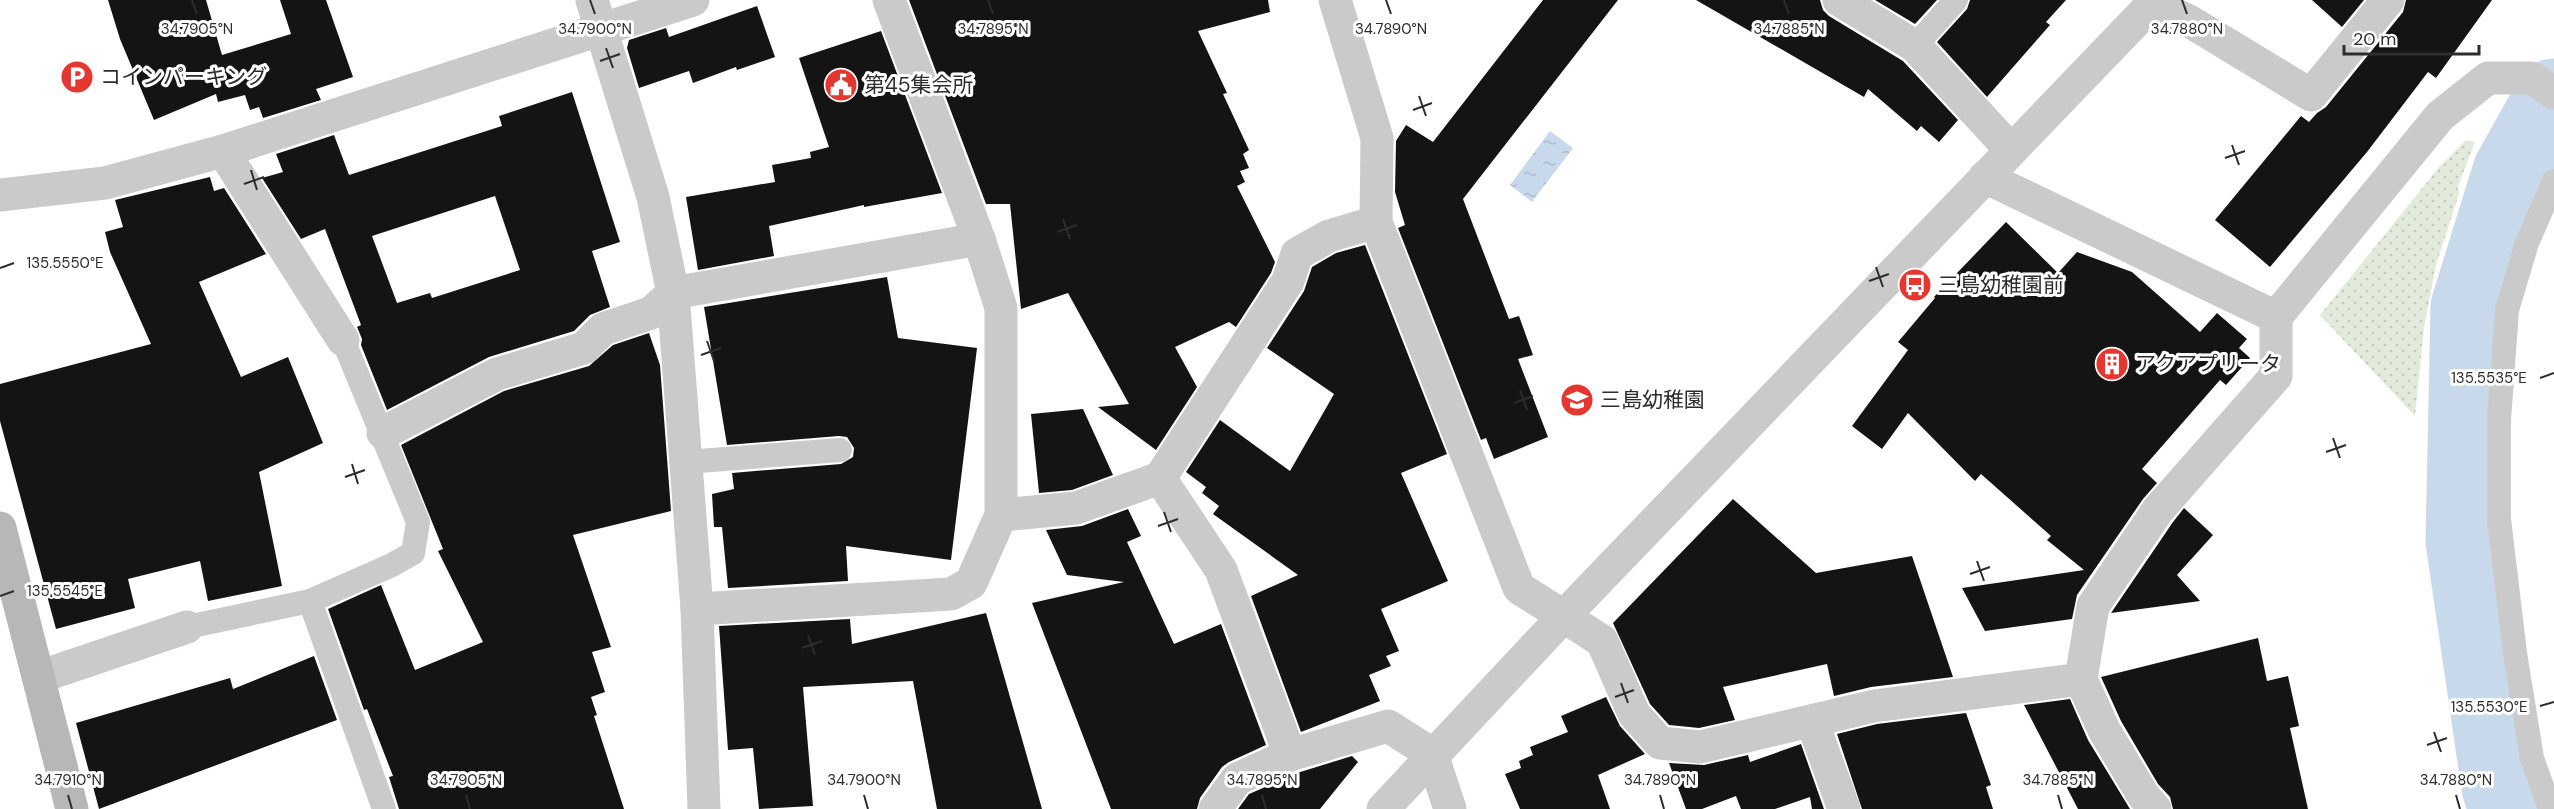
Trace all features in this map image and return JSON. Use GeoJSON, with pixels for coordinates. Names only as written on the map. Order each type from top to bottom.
{"type":"FeatureCollection","features":[{"type":"Feature","properties":{"kind":"main road"},"geometry":{"type":"LineString","coordinates":[[0,528],[72,809]]}},
{"type":"Feature","properties":{"kind":"street"},"geometry":{"type":"LineString","coordinates":[[0,195],[105,183],[223,151],[597,14],[693,0]]}},
{"type":"Feature","properties":{"kind":"street"},"geometry":{"type":"LineString","coordinates":[[697,609],[951,594],[971,583],[1001,515],[1001,308],[978,239],[889,0]]}},
{"type":"Feature","properties":{"kind":"street"},"geometry":{"type":"LineString","coordinates":[[1335,0],[1377,138],[1376,222],[1519,588],[1602,641],[1634,714],[1660,743],[1700,747],[1874,706],[2081,679]]}},
{"type":"Feature","properties":{"kind":"street"},"geometry":{"type":"LineString","coordinates":[[1839,0],[1915,46],[2011,150]]}},
{"type":"Feature","properties":{"kind":"street"},"geometry":{"type":"LineString","coordinates":[[1383,809],[1563,616],[2154,2],[2311,94],[2388,0]]}},
{"type":"Feature","properties":{"kind":"street"},"geometry":{"type":"LineString","coordinates":[[597,14],[653,196],[673,293],[697,609],[704,809]]}},
{"type":"Feature","properties":{"kind":"street"},"geometry":{"type":"LineString","coordinates":[[2155,809],[2143,795],[2104,730],[2081,679],[2093,606],[2158,510],[2276,376],[2276,317],[2440,116],[2488,78],[2543,85]]}},
{"type":"Feature","properties":{"kind":"street"},"geometry":{"type":"LineString","coordinates":[[223,151],[343,340]]}},
{"type":"Feature","properties":{"kind":"street"},"geometry":{"type":"LineString","coordinates":[[1985,177],[2276,317]]}},
{"type":"Feature","properties":{"kind":"street"},"geometry":{"type":"LineString","coordinates":[[1001,515],[1076,508],[1160,478],[1287,281],[1297,255],[1329,236],[1376,222]]}},
{"type":"Feature","properties":{"kind":"street"},"geometry":{"type":"LineString","coordinates":[[383,433],[497,374],[584,348],[603,329],[651,313],[673,293],[978,239]]}},
{"type":"Feature","properties":{"kind":"street"},"geometry":{"type":"LineString","coordinates":[[1160,478],[1221,570],[1290,755]]}},
{"type":"Feature","properties":{"kind":"street"},"geometry":{"type":"LineString","coordinates":[[39,677],[187,627]]}},
{"type":"Feature","properties":{"kind":"street"},"geometry":{"type":"LineString","coordinates":[[1812,721],[1844,809]]}},
{"type":"Feature","properties":{"kind":"street"},"geometry":{"type":"LineString","coordinates":[[1215,809],[1237,779],[1290,755],[1388,726],[1432,754],[1450,809]]}},
{"type":"Feature","properties":{"kind":"lane"},"geometry":{"type":"LineString","coordinates":[[1915,46],[1956,0]]}},
{"type":"Feature","properties":{"kind":"lane"},"geometry":{"type":"LineString","coordinates":[[2550,809],[2532,758],[2515,653],[2499,519],[2499,420],[2507,310],[2527,243],[2554,181]]}},
{"type":"Feature","properties":{"kind":"lane"},"geometry":{"type":"LineString","coordinates":[[187,627],[310,601],[392,565],[413,553],[418,522],[343,340]]}},
{"type":"Feature","properties":{"kind":"lane"},"geometry":{"type":"LineString","coordinates":[[686,462],[840,450]]}},
{"type":"Feature","properties":{"kind":"lane"},"geometry":{"type":"LineString","coordinates":[[310,601],[384,809]]}},
{"type":"Feature","properties":{"kind":"green space"},"geometry":{"type":"Polygon","coordinates":[[[2465,141],[2475,142],[2458,186],[2459,194],[2436,265],[2424,328],[2415,416],[2320,315],[2440,166],[2465,141]]]}},
{"type":"Feature","properties":{"kind":"water"},"geometry":{"type":"Polygon","coordinates":[[[1550,131],[1573,148],[1532,202],[1510,185],[1550,131]]]}},
{"type":"Feature","properties":{"kind":"building"},"geometry":{"type":"Polygon","coordinates":[[[108,0],[206,0],[222,55],[291,34],[280,0],[326,0],[353,77],[316,89],[321,100],[263,118],[259,107],[250,110],[245,95],[218,102],[216,94],[154,120],[120,39],[108,0]]]}},
{"type":"Feature","properties":{"kind":"building"},"geometry":{"type":"Polygon","coordinates":[[[909,0],[1268,0],[1270,12],[1198,31],[1227,93],[1223,94],[1249,150],[1243,154],[1249,168],[1240,171],[1245,182],[1237,186],[1275,262],[1271,273],[1236,327],[1229,322],[1175,347],[1197,387],[1156,450],[1098,407],[1129,404],[1068,293],[1021,309],[1010,204],[986,204],[909,0]]]}},
{"type":"Feature","properties":{"kind":"building"},"geometry":{"type":"Polygon","coordinates":[[[1543,0],[1618,0],[1463,199],[1509,319],[1519,316],[1533,355],[1518,359],[1548,437],[1494,459],[1486,438],[1481,440],[1398,228],[1405,225],[1395,192],[1396,141],[1406,125],[1433,142],[1543,0]]]}},
{"type":"Feature","properties":{"kind":"building"},"geometry":{"type":"Polygon","coordinates":[[[1696,0],[1820,0],[1823,10],[1829,16],[1903,61],[1958,120],[1939,142],[1921,126],[1917,131],[1868,89],[1864,97],[1696,0]]]}},
{"type":"Feature","properties":{"kind":"building"},"geometry":{"type":"Polygon","coordinates":[[[1875,0],[1937,0],[1915,24],[1875,0]]]}},
{"type":"Feature","properties":{"kind":"building"},"geometry":{"type":"Polygon","coordinates":[[[1970,0],[2066,0],[2046,22],[2050,25],[1987,97],[1937,42],[1967,9],[1970,0]]]}},
{"type":"Feature","properties":{"kind":"building"},"geometry":{"type":"Polygon","coordinates":[[[2312,0],[2364,0],[2342,27],[2312,0]]]}},
{"type":"Feature","properties":{"kind":"building"},"geometry":{"type":"Polygon","coordinates":[[[2406,0],[2492,0],[2436,78],[2428,72],[2367,152],[2270,267],[2215,220],[2301,116],[2309,122],[2326,107],[2403,12],[2406,0]]]}},
{"type":"Feature","properties":{"kind":"building"},"geometry":{"type":"Polygon","coordinates":[[[757,6],[775,57],[737,70],[736,67],[693,83],[689,71],[639,88],[627,48],[629,40],[666,28],[669,37],[757,6]]]}},
{"type":"Feature","properties":{"kind":"building"},"geometry":{"type":"Polygon","coordinates":[[[881,31],[942,193],[864,207],[864,205],[769,226],[774,256],[698,270],[686,197],[775,182],[772,165],[811,158],[810,152],[829,147],[799,58],[881,31]]]}},
{"type":"Feature","properties":{"kind":"building"},"geometry":{"type":"Polygon","coordinates":[[[572,92],[620,242],[592,251],[610,307],[590,315],[574,331],[489,357],[387,410],[361,345],[362,339],[357,327],[361,325],[325,229],[301,239],[262,178],[283,172],[276,154],[334,135],[349,175],[502,126],[499,116],[572,92]],[[495,196],[372,236],[397,303],[430,293],[432,298],[520,270],[495,196]]]}},
{"type":"Feature","properties":{"kind":"building"},"geometry":{"type":"Polygon","coordinates":[[[210,177],[214,191],[224,188],[266,254],[199,282],[241,377],[288,357],[323,443],[259,472],[282,586],[208,601],[200,561],[128,579],[135,608],[56,629],[0,421],[0,384],[151,344],[110,252],[105,232],[123,227],[115,200],[210,177]]]}},
{"type":"Feature","properties":{"kind":"building"},"geometry":{"type":"Polygon","coordinates":[[[2006,222],[2058,273],[2077,252],[2132,272],[2200,332],[2217,313],[2247,339],[2239,348],[2250,358],[2226,385],[2220,380],[2142,469],[2157,483],[2143,499],[2077,595],[2072,619],[1985,631],[1962,588],[2084,570],[2047,540],[2051,536],[1981,474],[1975,481],[1908,413],[1882,449],[1852,426],[1908,350],[1898,342],[1934,297],[2006,222]]]}},
{"type":"Feature","properties":{"kind":"building"},"geometry":{"type":"Polygon","coordinates":[[[1365,245],[1447,454],[1401,473],[1448,581],[1381,609],[1399,651],[1386,656],[1391,666],[1369,675],[1380,701],[1301,732],[1251,596],[1298,575],[1213,514],[1219,506],[1202,493],[1206,487],[1186,472],[1220,420],[1290,471],[1334,394],[1267,348],[1304,291],[1312,267],[1336,253],[1365,245]]]}},
{"type":"Feature","properties":{"kind":"building"},"geometry":{"type":"Polygon","coordinates":[[[887,277],[898,338],[977,348],[951,560],[846,546],[848,581],[728,588],[722,527],[714,527],[712,494],[734,489],[732,473],[841,464],[853,457],[854,448],[847,437],[839,436],[727,445],[704,307],[887,277]]]}},
{"type":"Feature","properties":{"kind":"building"},"geometry":{"type":"Polygon","coordinates":[[[649,333],[660,365],[671,511],[573,535],[611,647],[592,652],[605,692],[591,697],[597,715],[594,716],[624,809],[399,809],[389,777],[393,776],[367,709],[364,710],[328,609],[381,585],[415,670],[483,642],[438,551],[443,549],[401,445],[504,391],[589,366],[613,345],[649,333]]]}},
{"type":"Feature","properties":{"kind":"building"},"geometry":{"type":"Polygon","coordinates":[[[1083,409],[1113,475],[1072,490],[1039,493],[1031,414],[1083,409]]]}},
{"type":"Feature","properties":{"kind":"building"},"geometry":{"type":"Polygon","coordinates":[[[1733,499],[1816,573],[1912,556],[1953,677],[1871,687],[1834,696],[1827,664],[1723,687],[1735,720],[1699,728],[1669,725],[1650,704],[1613,623],[1733,499]]]}},
{"type":"Feature","properties":{"kind":"building"},"geometry":{"type":"Polygon","coordinates":[[[2184,508],[2213,535],[2177,575],[2200,601],[2111,613],[2173,522],[2184,508]]]}},
{"type":"Feature","properties":{"kind":"building"},"geometry":{"type":"Polygon","coordinates":[[[1128,509],[1141,536],[1127,542],[1174,644],[1221,624],[1266,745],[1222,767],[1200,798],[1197,809],[1111,809],[1032,603],[1124,582],[1067,575],[1046,530],[1082,526],[1128,509]]]}},
{"type":"Feature","properties":{"kind":"building"},"geometry":{"type":"Polygon","coordinates":[[[986,613],[1042,809],[937,809],[913,681],[803,687],[813,806],[759,809],[753,748],[728,750],[719,626],[850,619],[852,644],[986,613]]]}},
{"type":"Feature","properties":{"kind":"building"},"geometry":{"type":"Polygon","coordinates":[[[2258,638],[2267,681],[2288,676],[2299,726],[2290,728],[2308,809],[2173,809],[2170,797],[2158,784],[2121,721],[2101,677],[2258,638]]]}},
{"type":"Feature","properties":{"kind":"building"},"geometry":{"type":"Polygon","coordinates":[[[314,656],[337,720],[99,809],[76,723],[230,678],[233,689],[314,656]]]}},
{"type":"Feature","properties":{"kind":"building"},"geometry":{"type":"Polygon","coordinates":[[[1606,697],[1620,726],[1645,754],[1598,775],[1610,809],[1520,809],[1505,774],[1521,768],[1519,761],[1533,755],[1530,747],[1568,732],[1561,716],[1606,697]]]}},
{"type":"Feature","properties":{"kind":"building"},"geometry":{"type":"Polygon","coordinates":[[[2070,699],[2088,740],[2130,809],[2078,809],[2024,705],[2070,699]]]}},
{"type":"Feature","properties":{"kind":"building"},"geometry":{"type":"Polygon","coordinates":[[[1966,713],[1991,785],[1986,787],[1993,809],[1862,809],[1837,734],[1877,724],[1966,713]]]}},
{"type":"Feature","properties":{"kind":"building"},"geometry":{"type":"Polygon","coordinates":[[[1801,744],[1824,809],[1812,809],[1810,797],[1775,809],[1741,809],[1736,796],[1702,809],[1686,809],[1669,763],[1704,765],[1748,755],[1750,762],[1801,744]]]}},
{"type":"Feature","properties":{"kind":"building"},"geometry":{"type":"Polygon","coordinates":[[[1352,756],[1358,762],[1320,809],[1238,809],[1249,794],[1297,773],[1352,756]]]}},
{"type":"Feature","properties":{"kind":"waterway"},"geometry":{"type":"LineString","coordinates":[[2509,809],[2502,787],[2466,541],[2471,307],[2513,172],[2554,99]]}},
{"type":"Feature","properties":{"kind":"place","name":"コインパーキング"},"geometry":{"type":"Point","coordinates":[77,77]}},
{"type":"Feature","properties":{"kind":"place","name":"第45集会所"},"geometry":{"type":"Point","coordinates":[841,85]}},
{"type":"Feature","properties":{"kind":"place","name":"三島幼稚園前"},"geometry":{"type":"Point","coordinates":[1915,285]}},
{"type":"Feature","properties":{"kind":"place","name":"アクアプリータ"},"geometry":{"type":"Point","coordinates":[2112,364]}},
{"type":"Feature","properties":{"kind":"place","name":"三島幼稚園"},"geometry":{"type":"Point","coordinates":[1577,400]}}]}
